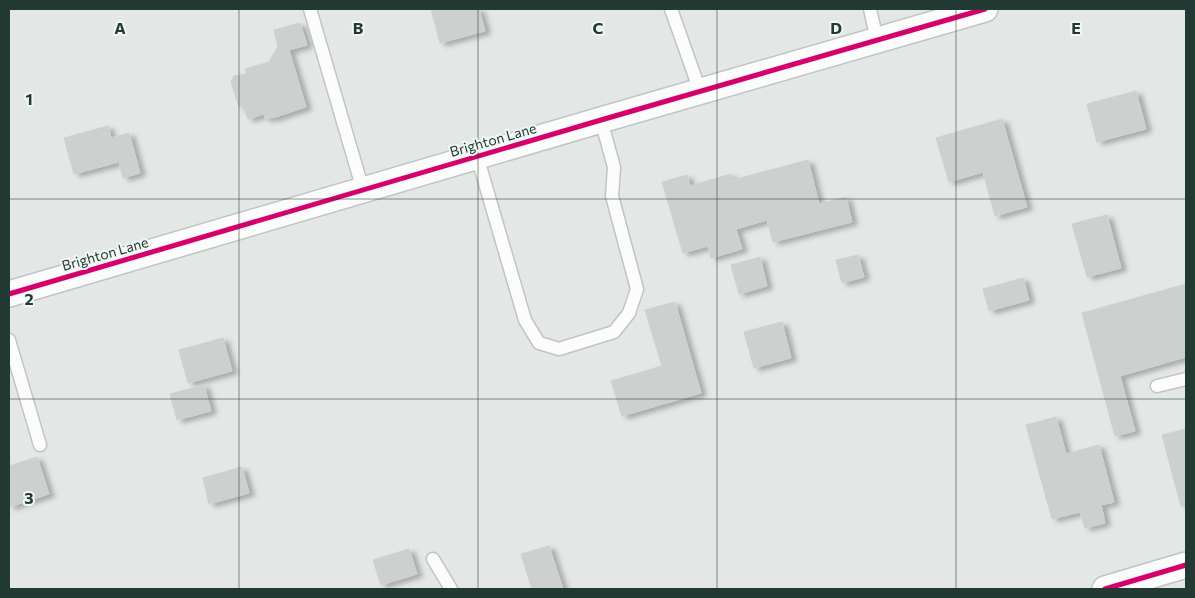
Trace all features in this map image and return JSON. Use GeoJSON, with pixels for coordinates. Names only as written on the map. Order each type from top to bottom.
{"type":"FeatureCollection","features":[{"type":"Feature","properties":{"kind":"street","name":"Brighton Lane"},"geometry":{"type":"LineString","coordinates":[[9,294],[985,9]]}},
{"type":"Feature","properties":{"kind":"street"},"geometry":{"type":"LineString","coordinates":[[1106,589],[1186,565]]}},
{"type":"Feature","properties":{"kind":"lane"},"geometry":{"type":"LineString","coordinates":[[310,9],[364,190]]}},
{"type":"Feature","properties":{"kind":"lane"},"geometry":{"type":"LineString","coordinates":[[671,9],[700,92]]}},
{"type":"Feature","properties":{"kind":"lane"},"geometry":{"type":"LineString","coordinates":[[870,9],[877,40]]}},
{"type":"Feature","properties":{"kind":"lane"},"geometry":{"type":"LineString","coordinates":[[478,156],[525,320],[539,343],[559,349],[614,332],[629,313],[637,289],[612,196],[614,167],[601,120]]}},
{"type":"Feature","properties":{"kind":"lane"},"geometry":{"type":"LineString","coordinates":[[9,340],[40,445]]}},
{"type":"Feature","properties":{"kind":"lane"},"geometry":{"type":"LineString","coordinates":[[1158,386],[1186,378]]}},
{"type":"Feature","properties":{"kind":"lane"},"geometry":{"type":"LineString","coordinates":[[433,559],[451,589]]}},
{"type":"Feature","properties":{"kind":"building"},"geometry":{"type":"Polygon","coordinates":[[[431,9],[479,9],[485,31],[440,43],[431,9]]]}},
{"type":"Feature","properties":{"kind":"building"},"geometry":{"type":"Polygon","coordinates":[[[300,23],[307,45],[289,50],[306,107],[273,118],[265,119],[264,114],[248,119],[243,106],[239,107],[231,82],[234,76],[246,74],[245,69],[269,62],[278,46],[274,30],[300,23]]]}},
{"type":"Feature","properties":{"kind":"building"},"geometry":{"type":"Polygon","coordinates":[[[1136,91],[1146,129],[1097,142],[1087,104],[1136,91]]]}},
{"type":"Feature","properties":{"kind":"building"},"geometry":{"type":"Polygon","coordinates":[[[1002,119],[1027,207],[995,216],[983,172],[949,182],[936,138],[1002,119]]]}},
{"type":"Feature","properties":{"kind":"building"},"geometry":{"type":"Polygon","coordinates":[[[108,126],[111,138],[129,133],[140,173],[123,178],[119,162],[74,174],[64,138],[108,126]]]}},
{"type":"Feature","properties":{"kind":"building"},"geometry":{"type":"Polygon","coordinates":[[[808,160],[819,204],[846,197],[852,222],[773,242],[767,220],[736,229],[742,249],[711,258],[708,246],[683,253],[662,182],[687,175],[690,186],[731,174],[733,180],[808,160]]]}},
{"type":"Feature","properties":{"kind":"building"},"geometry":{"type":"Polygon","coordinates":[[[1107,215],[1121,268],[1087,277],[1072,224],[1107,215]]]}},
{"type":"Feature","properties":{"kind":"building"},"geometry":{"type":"Polygon","coordinates":[[[858,255],[864,277],[842,283],[836,260],[858,255]]]}},
{"type":"Feature","properties":{"kind":"building"},"geometry":{"type":"Polygon","coordinates":[[[760,257],[767,286],[739,294],[731,265],[760,257]]]}},
{"type":"Feature","properties":{"kind":"building"},"geometry":{"type":"Polygon","coordinates":[[[1023,278],[1029,300],[989,311],[983,289],[1023,278]]]}},
{"type":"Feature","properties":{"kind":"building"},"geometry":{"type":"Polygon","coordinates":[[[1186,284],[1186,357],[1120,376],[1135,431],[1115,436],[1082,313],[1186,284]]]}},
{"type":"Feature","properties":{"kind":"building"},"geometry":{"type":"Polygon","coordinates":[[[675,302],[701,393],[622,416],[611,381],[662,366],[645,310],[675,302]]]}},
{"type":"Feature","properties":{"kind":"building"},"geometry":{"type":"Polygon","coordinates":[[[782,322],[791,358],[754,368],[744,332],[782,322]]]}},
{"type":"Feature","properties":{"kind":"building"},"geometry":{"type":"Polygon","coordinates":[[[223,338],[232,371],[188,383],[179,350],[223,338]]]}},
{"type":"Feature","properties":{"kind":"building"},"geometry":{"type":"Polygon","coordinates":[[[204,385],[211,411],[177,420],[170,394],[204,385]]]}},
{"type":"Feature","properties":{"kind":"building"},"geometry":{"type":"Polygon","coordinates":[[[1056,417],[1066,454],[1099,445],[1114,502],[1101,505],[1105,523],[1085,528],[1080,512],[1052,519],[1026,425],[1056,417]]]}},
{"type":"Feature","properties":{"kind":"building"},"geometry":{"type":"Polygon","coordinates":[[[1186,429],[1186,505],[1181,506],[1162,435],[1186,429]]]}},
{"type":"Feature","properties":{"kind":"building"},"geometry":{"type":"Polygon","coordinates":[[[37,457],[49,494],[9,507],[9,466],[37,457]]]}},
{"type":"Feature","properties":{"kind":"building"},"geometry":{"type":"Polygon","coordinates":[[[242,467],[249,493],[209,504],[203,478],[242,467]]]}},
{"type":"Feature","properties":{"kind":"building"},"geometry":{"type":"Polygon","coordinates":[[[549,546],[563,589],[532,589],[521,554],[549,546]]]}},
{"type":"Feature","properties":{"kind":"building"},"geometry":{"type":"Polygon","coordinates":[[[409,549],[417,574],[381,585],[373,560],[409,549]]]}},
{"type":"Feature","properties":{"kind":"cycle path"},"geometry":{"type":"LineString","coordinates":[[9,294],[985,9]]}},
{"type":"Feature","properties":{"kind":"cycle path"},"geometry":{"type":"LineString","coordinates":[[1105,589],[1186,565]]}}]}
